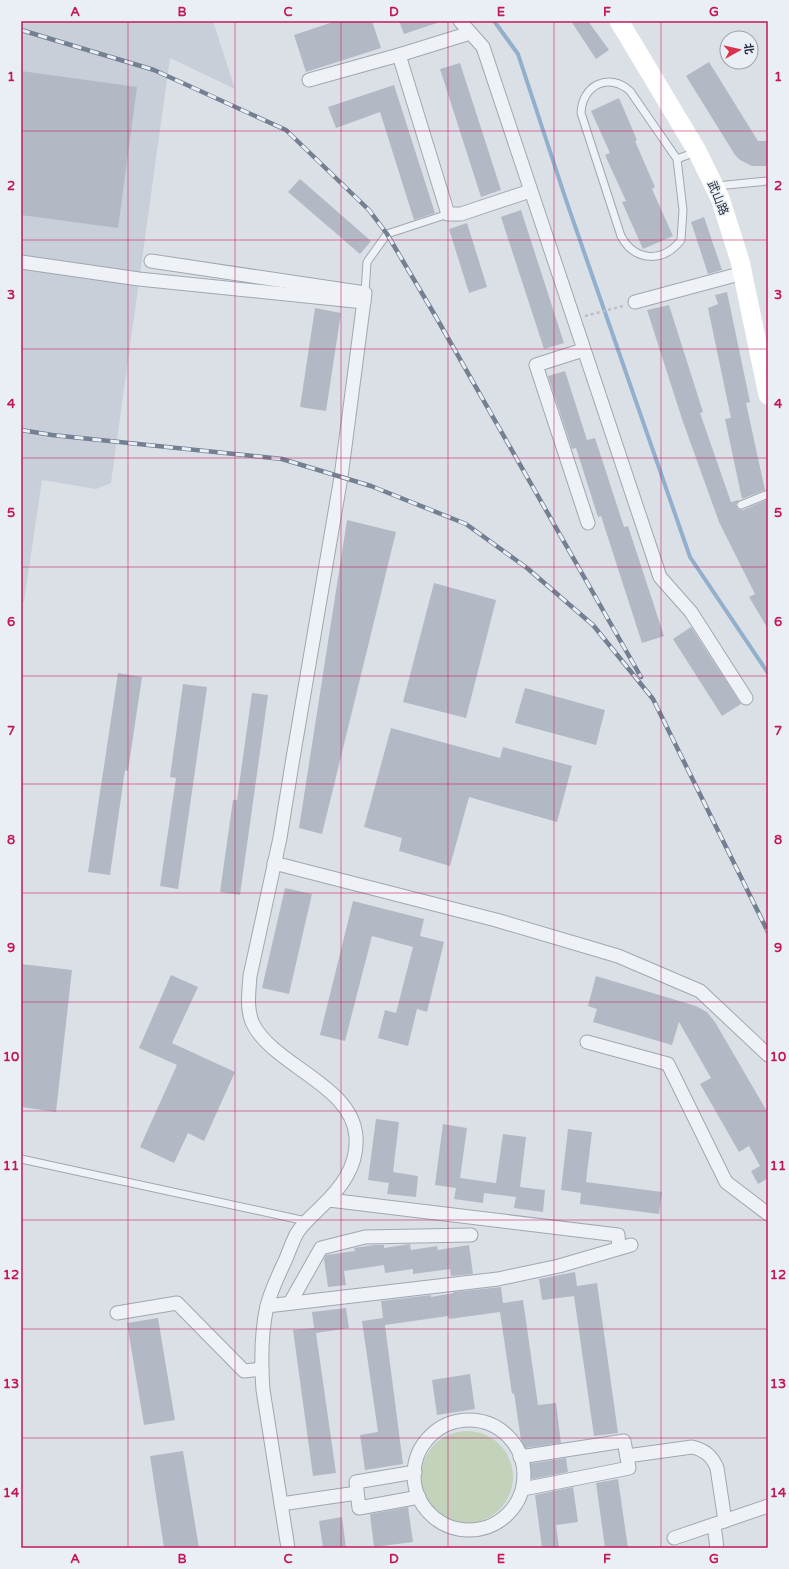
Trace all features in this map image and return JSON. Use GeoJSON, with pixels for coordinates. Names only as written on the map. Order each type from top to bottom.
{"type":"FeatureCollection","features":[{"type":"Feature","properties":{"kind":"main road","name":"武山路"},"geometry":{"type":"LineString","coordinates":[[619,21],[697,151],[722,205],[743,273],[768,395]]}},
{"type":"Feature","properties":{"kind":"street"},"geometry":{"type":"LineString","coordinates":[[460,21],[482,47],[660,577],[691,612],[746,698]]}},
{"type":"Feature","properties":{"kind":"street"},"geometry":{"type":"LineString","coordinates":[[309,80],[399,55],[470,33]]}},
{"type":"Feature","properties":{"kind":"street"},"geometry":{"type":"LineString","coordinates":[[399,55],[448,214],[462,214],[530,191]]}},
{"type":"Feature","properties":{"kind":"street"},"geometry":{"type":"LineString","coordinates":[[152,261],[364,297]]}},
{"type":"Feature","properties":{"kind":"street"},"geometry":{"type":"LineString","coordinates":[[21,262],[139,279],[364,297]]}},
{"type":"Feature","properties":{"kind":"street"},"geometry":{"type":"LineString","coordinates":[[635,302],[743,273]]}},
{"type":"Feature","properties":{"kind":"street"},"geometry":{"type":"LineString","coordinates":[[288,1548],[265,1405],[262,1368],[264,1326],[267,1306],[297,1234],[306,1221],[342,1186],[352,1167],[356,1152],[356,1136],[353,1121],[344,1106],[331,1092],[268,1044],[259,1034],[252,1023],[248,996],[250,976],[274,863],[293,758],[341,477],[364,297]]}},
{"type":"Feature","properties":{"kind":"street"},"geometry":{"type":"LineString","coordinates":[[583,350],[536,365],[588,523]]}},
{"type":"Feature","properties":{"kind":"street"},"geometry":{"type":"LineString","coordinates":[[274,863],[496,920],[618,956],[700,991],[768,1055]]}},
{"type":"Feature","properties":{"kind":"street"},"geometry":{"type":"LineString","coordinates":[[587,1042],[668,1064],[726,1182],[768,1214]]}},
{"type":"Feature","properties":{"kind":"street"},"geometry":{"type":"LineString","coordinates":[[267,1306],[498,1279],[559,1266],[625,1247],[618,1235],[329,1200]]}},
{"type":"Feature","properties":{"kind":"street"},"geometry":{"type":"LineString","coordinates":[[290,1303],[321,1248],[365,1237],[471,1235]]}},
{"type":"Feature","properties":{"kind":"street"},"geometry":{"type":"LineString","coordinates":[[117,1314],[177,1303],[244,1371],[262,1368]]}},
{"type":"Feature","properties":{"kind":"street"},"geometry":{"type":"LineString","coordinates":[[461,1420],[482,1422],[502,1431],[516,1447],[520,1457],[524,1468],[523,1489],[513,1509],[497,1523],[477,1530],[455,1530],[436,1520],[421,1504],[414,1484],[415,1462],[424,1442],[440,1428],[461,1420]]}},
{"type":"Feature","properties":{"kind":"street"},"geometry":{"type":"LineString","coordinates":[[520,1457],[624,1441],[629,1468],[523,1489]]}},
{"type":"Feature","properties":{"kind":"street"},"geometry":{"type":"LineString","coordinates":[[627,1456],[692,1447],[701,1449],[714,1460],[717,1468],[719,1523],[717,1548]]}},
{"type":"Feature","properties":{"kind":"street"},"geometry":{"type":"LineString","coordinates":[[415,1472],[356,1482],[359,1508],[419,1498]]}},
{"type":"Feature","properties":{"kind":"street"},"geometry":{"type":"LineString","coordinates":[[281,1504],[357,1493]]}},
{"type":"Feature","properties":{"kind":"street"},"geometry":{"type":"LineString","coordinates":[[674,1538],[768,1506]]}},
{"type":"Feature","properties":{"kind":"lane"},"geometry":{"type":"LineString","coordinates":[[607,82],[614,82],[625,87],[630,91],[677,159],[683,210],[680,240],[670,252],[662,255],[654,257],[639,254],[628,247],[621,236],[581,113],[583,100],[586,94],[595,86],[607,82]]}},
{"type":"Feature","properties":{"kind":"lane"},"geometry":{"type":"LineString","coordinates":[[677,159],[697,151]]}},
{"type":"Feature","properties":{"kind":"lane"},"geometry":{"type":"LineString","coordinates":[[714,186],[768,181]]}},
{"type":"Feature","properties":{"kind":"lane"},"geometry":{"type":"LineString","coordinates":[[364,297],[367,262],[388,234],[448,214]]}},
{"type":"Feature","properties":{"kind":"lane"},"geometry":{"type":"LineString","coordinates":[[740,505],[768,494]]}},
{"type":"Feature","properties":{"kind":"lane"},"geometry":{"type":"LineString","coordinates":[[21,1159],[306,1221]]}},
{"type":"Feature","properties":{"kind":"path"},"geometry":{"type":"LineString","coordinates":[[595,313],[635,302]]}},
{"type":"Feature","properties":{"kind":"shaded area"},"geometry":{"type":"Polygon","coordinates":[[[21,21],[213,21],[235,89],[170,58],[111,483],[96,489],[42,480],[24,602],[21,601],[21,21]]]}},
{"type":"Feature","properties":{"kind":"green space"},"geometry":{"type":"Polygon","coordinates":[[[467,1431],[485,1434],[500,1444],[510,1459],[513,1477],[510,1495],[500,1510],[485,1520],[467,1523],[449,1520],[434,1510],[424,1495],[421,1477],[424,1459],[434,1444],[449,1434],[467,1431]]]}},
{"type":"Feature","properties":{"kind":"building"},"geometry":{"type":"Polygon","coordinates":[[[336,21],[372,21],[381,48],[306,72],[294,35],[336,21]]]}},
{"type":"Feature","properties":{"kind":"building"},"geometry":{"type":"Polygon","coordinates":[[[399,21],[437,21],[437,23],[404,34],[399,21]]]}},
{"type":"Feature","properties":{"kind":"building"},"geometry":{"type":"Polygon","coordinates":[[[571,21],[588,21],[609,50],[596,59],[571,21]]]}},
{"type":"Feature","properties":{"kind":"building"},"geometry":{"type":"Polygon","coordinates":[[[709,62],[758,141],[768,141],[768,166],[752,166],[740,160],[735,155],[686,76],[709,62]]]}},
{"type":"Feature","properties":{"kind":"building"},"geometry":{"type":"Polygon","coordinates":[[[460,63],[501,190],[481,197],[440,69],[460,63]]]}},
{"type":"Feature","properties":{"kind":"building"},"geometry":{"type":"Polygon","coordinates":[[[21,71],[137,87],[118,228],[21,215],[21,71]]]}},
{"type":"Feature","properties":{"kind":"building"},"geometry":{"type":"Polygon","coordinates":[[[394,85],[435,213],[414,220],[380,112],[336,128],[328,107],[394,85]]]}},
{"type":"Feature","properties":{"kind":"building"},"geometry":{"type":"Polygon","coordinates":[[[619,98],[637,140],[635,141],[655,187],[652,189],[673,236],[643,249],[622,202],[626,201],[605,155],[610,153],[591,111],[619,98]]]}},
{"type":"Feature","properties":{"kind":"building"},"geometry":{"type":"Polygon","coordinates":[[[300,179],[371,241],[360,254],[288,192],[300,179]]]}},
{"type":"Feature","properties":{"kind":"building"},"geometry":{"type":"Polygon","coordinates":[[[521,210],[564,343],[544,349],[501,217],[521,210]]]}},
{"type":"Feature","properties":{"kind":"building"},"geometry":{"type":"Polygon","coordinates":[[[704,217],[722,270],[708,274],[691,222],[704,217]]]}},
{"type":"Feature","properties":{"kind":"building"},"geometry":{"type":"Polygon","coordinates":[[[467,223],[487,287],[469,293],[449,229],[467,223]]]}},
{"type":"Feature","properties":{"kind":"building"},"geometry":{"type":"Polygon","coordinates":[[[727,292],[750,402],[746,403],[765,490],[742,499],[725,419],[731,418],[708,308],[718,304],[715,295],[727,292]]]}},
{"type":"Feature","properties":{"kind":"building"},"geometry":{"type":"Polygon","coordinates":[[[669,305],[703,412],[700,413],[731,502],[741,499],[736,505],[738,509],[743,510],[768,499],[768,629],[749,597],[755,594],[719,522],[682,419],[647,310],[669,305]]]}},
{"type":"Feature","properties":{"kind":"building"},"geometry":{"type":"Polygon","coordinates":[[[315,308],[341,313],[326,411],[300,407],[315,308]]]}},
{"type":"Feature","properties":{"kind":"building"},"geometry":{"type":"Polygon","coordinates":[[[565,371],[587,440],[595,438],[624,527],[628,526],[664,636],[642,643],[601,516],[598,517],[576,448],[572,449],[548,376],[565,371]]]}},
{"type":"Feature","properties":{"kind":"building"},"geometry":{"type":"Polygon","coordinates":[[[347,520],[396,532],[322,834],[299,828],[347,520]]]}},
{"type":"Feature","properties":{"kind":"building"},"geometry":{"type":"Polygon","coordinates":[[[434,583],[496,600],[466,718],[403,702],[434,583]]]}},
{"type":"Feature","properties":{"kind":"building"},"geometry":{"type":"Polygon","coordinates":[[[691,627],[741,704],[722,716],[673,639],[691,627]]]}},
{"type":"Feature","properties":{"kind":"building"},"geometry":{"type":"Polygon","coordinates":[[[118,673],[142,677],[128,771],[125,770],[110,875],[88,872],[118,673]]]}},
{"type":"Feature","properties":{"kind":"building"},"geometry":{"type":"Polygon","coordinates":[[[183,684],[207,687],[178,889],[160,886],[176,778],[170,777],[183,684]]]}},
{"type":"Feature","properties":{"kind":"building"},"geometry":{"type":"Polygon","coordinates":[[[525,688],[605,710],[596,745],[515,723],[525,688]]]}},
{"type":"Feature","properties":{"kind":"building"},"geometry":{"type":"Polygon","coordinates":[[[252,693],[268,695],[240,895],[220,892],[233,800],[237,800],[252,693]]]}},
{"type":"Feature","properties":{"kind":"building"},"geometry":{"type":"Polygon","coordinates":[[[391,728],[500,758],[503,747],[572,766],[557,822],[469,797],[450,866],[399,851],[402,838],[364,827],[391,728]]]}},
{"type":"Feature","properties":{"kind":"building"},"geometry":{"type":"Polygon","coordinates":[[[285,888],[312,894],[289,994],[262,988],[285,888]]]}},
{"type":"Feature","properties":{"kind":"building"},"geometry":{"type":"Polygon","coordinates":[[[353,901],[424,919],[420,936],[444,942],[427,1012],[417,1009],[408,1046],[378,1038],[385,1010],[396,1013],[413,947],[372,936],[345,1041],[320,1035],[353,901]]]}},
{"type":"Feature","properties":{"kind":"building"},"geometry":{"type":"Polygon","coordinates":[[[21,964],[72,970],[56,1112],[21,1107],[21,964]]]}},
{"type":"Feature","properties":{"kind":"building"},"geometry":{"type":"Polygon","coordinates":[[[171,975],[198,987],[172,1043],[235,1072],[204,1141],[188,1133],[174,1163],[140,1147],[177,1065],[139,1048],[171,975]]]}},
{"type":"Feature","properties":{"kind":"building"},"geometry":{"type":"Polygon","coordinates":[[[596,976],[696,1006],[707,1012],[715,1022],[768,1113],[768,1180],[767,1179],[758,1184],[751,1171],[760,1166],[749,1146],[739,1152],[700,1084],[711,1078],[679,1022],[672,1045],[593,1022],[597,1009],[588,1006],[596,976]]]}},
{"type":"Feature","properties":{"kind":"building"},"geometry":{"type":"Polygon","coordinates":[[[376,1119],[399,1122],[393,1172],[418,1176],[416,1197],[387,1194],[389,1183],[368,1180],[376,1119]]]}},
{"type":"Feature","properties":{"kind":"building"},"geometry":{"type":"Polygon","coordinates":[[[443,1124],[467,1128],[460,1178],[496,1183],[503,1134],[526,1137],[520,1187],[545,1190],[543,1212],[514,1208],[516,1197],[484,1193],[483,1203],[454,1199],[456,1188],[435,1185],[443,1124]]]}},
{"type":"Feature","properties":{"kind":"building"},"geometry":{"type":"Polygon","coordinates":[[[568,1129],[592,1132],[586,1182],[662,1192],[659,1214],[580,1204],[581,1193],[561,1190],[568,1129]]]}},
{"type":"Feature","properties":{"kind":"building"},"geometry":{"type":"Polygon","coordinates":[[[410,1244],[411,1250],[437,1246],[438,1250],[469,1245],[473,1274],[451,1276],[450,1269],[413,1274],[413,1269],[385,1273],[384,1265],[344,1271],[346,1285],[328,1287],[324,1259],[326,1255],[355,1251],[354,1248],[374,1245],[384,1245],[384,1248],[410,1244]]]}},
{"type":"Feature","properties":{"kind":"building"},"geometry":{"type":"Polygon","coordinates":[[[575,1272],[577,1286],[597,1283],[618,1433],[594,1436],[574,1296],[542,1300],[539,1279],[575,1272]]]}},
{"type":"Feature","properties":{"kind":"building"},"geometry":{"type":"Polygon","coordinates":[[[501,1287],[503,1303],[523,1300],[538,1405],[556,1403],[561,1443],[525,1448],[522,1447],[514,1393],[512,1394],[500,1312],[449,1319],[448,1316],[385,1325],[403,1464],[365,1470],[360,1435],[378,1432],[362,1321],[383,1318],[381,1301],[431,1295],[431,1297],[454,1293],[453,1292],[501,1287]]]}},
{"type":"Feature","properties":{"kind":"building"},"geometry":{"type":"Polygon","coordinates":[[[346,1308],[349,1328],[316,1333],[336,1473],[313,1476],[293,1330],[314,1328],[312,1312],[346,1308]]]}},
{"type":"Feature","properties":{"kind":"building"},"geometry":{"type":"Polygon","coordinates":[[[158,1318],[175,1420],[144,1425],[127,1323],[158,1318]]]}},
{"type":"Feature","properties":{"kind":"building"},"geometry":{"type":"Polygon","coordinates":[[[470,1374],[475,1409],[437,1415],[432,1380],[470,1374]]]}},
{"type":"Feature","properties":{"kind":"building"},"geometry":{"type":"Polygon","coordinates":[[[183,1451],[199,1548],[164,1548],[150,1456],[183,1451]]]}},
{"type":"Feature","properties":{"kind":"building"},"geometry":{"type":"Polygon","coordinates":[[[566,1458],[568,1472],[533,1479],[530,1478],[528,1464],[566,1458]]]}},
{"type":"Feature","properties":{"kind":"building"},"geometry":{"type":"Polygon","coordinates":[[[618,1479],[628,1548],[605,1548],[596,1483],[618,1479]]]}},
{"type":"Feature","properties":{"kind":"building"},"geometry":{"type":"Polygon","coordinates":[[[573,1487],[578,1522],[556,1525],[559,1548],[542,1548],[535,1495],[573,1487]]]}},
{"type":"Feature","properties":{"kind":"building"},"geometry":{"type":"Polygon","coordinates":[[[408,1507],[413,1542],[374,1547],[370,1514],[408,1507]]]}},
{"type":"Feature","properties":{"kind":"building"},"geometry":{"type":"Polygon","coordinates":[[[342,1517],[346,1548],[323,1548],[319,1521],[342,1517]]]}},
{"type":"Feature","properties":{"kind":"waterway"},"geometry":{"type":"LineString","coordinates":[[494,21],[518,54],[566,200],[690,557],[768,673]]}},
{"type":"Feature","properties":{"kind":"railway"},"geometry":{"type":"LineString","coordinates":[[21,30],[154,70],[286,130],[369,210],[387,234],[436,317],[641,677]]}},
{"type":"Feature","properties":{"kind":"railway"},"geometry":{"type":"LineString","coordinates":[[21,430],[52,435],[282,459],[371,486],[466,524],[527,568],[593,625],[653,699],[768,932]]}}]}
